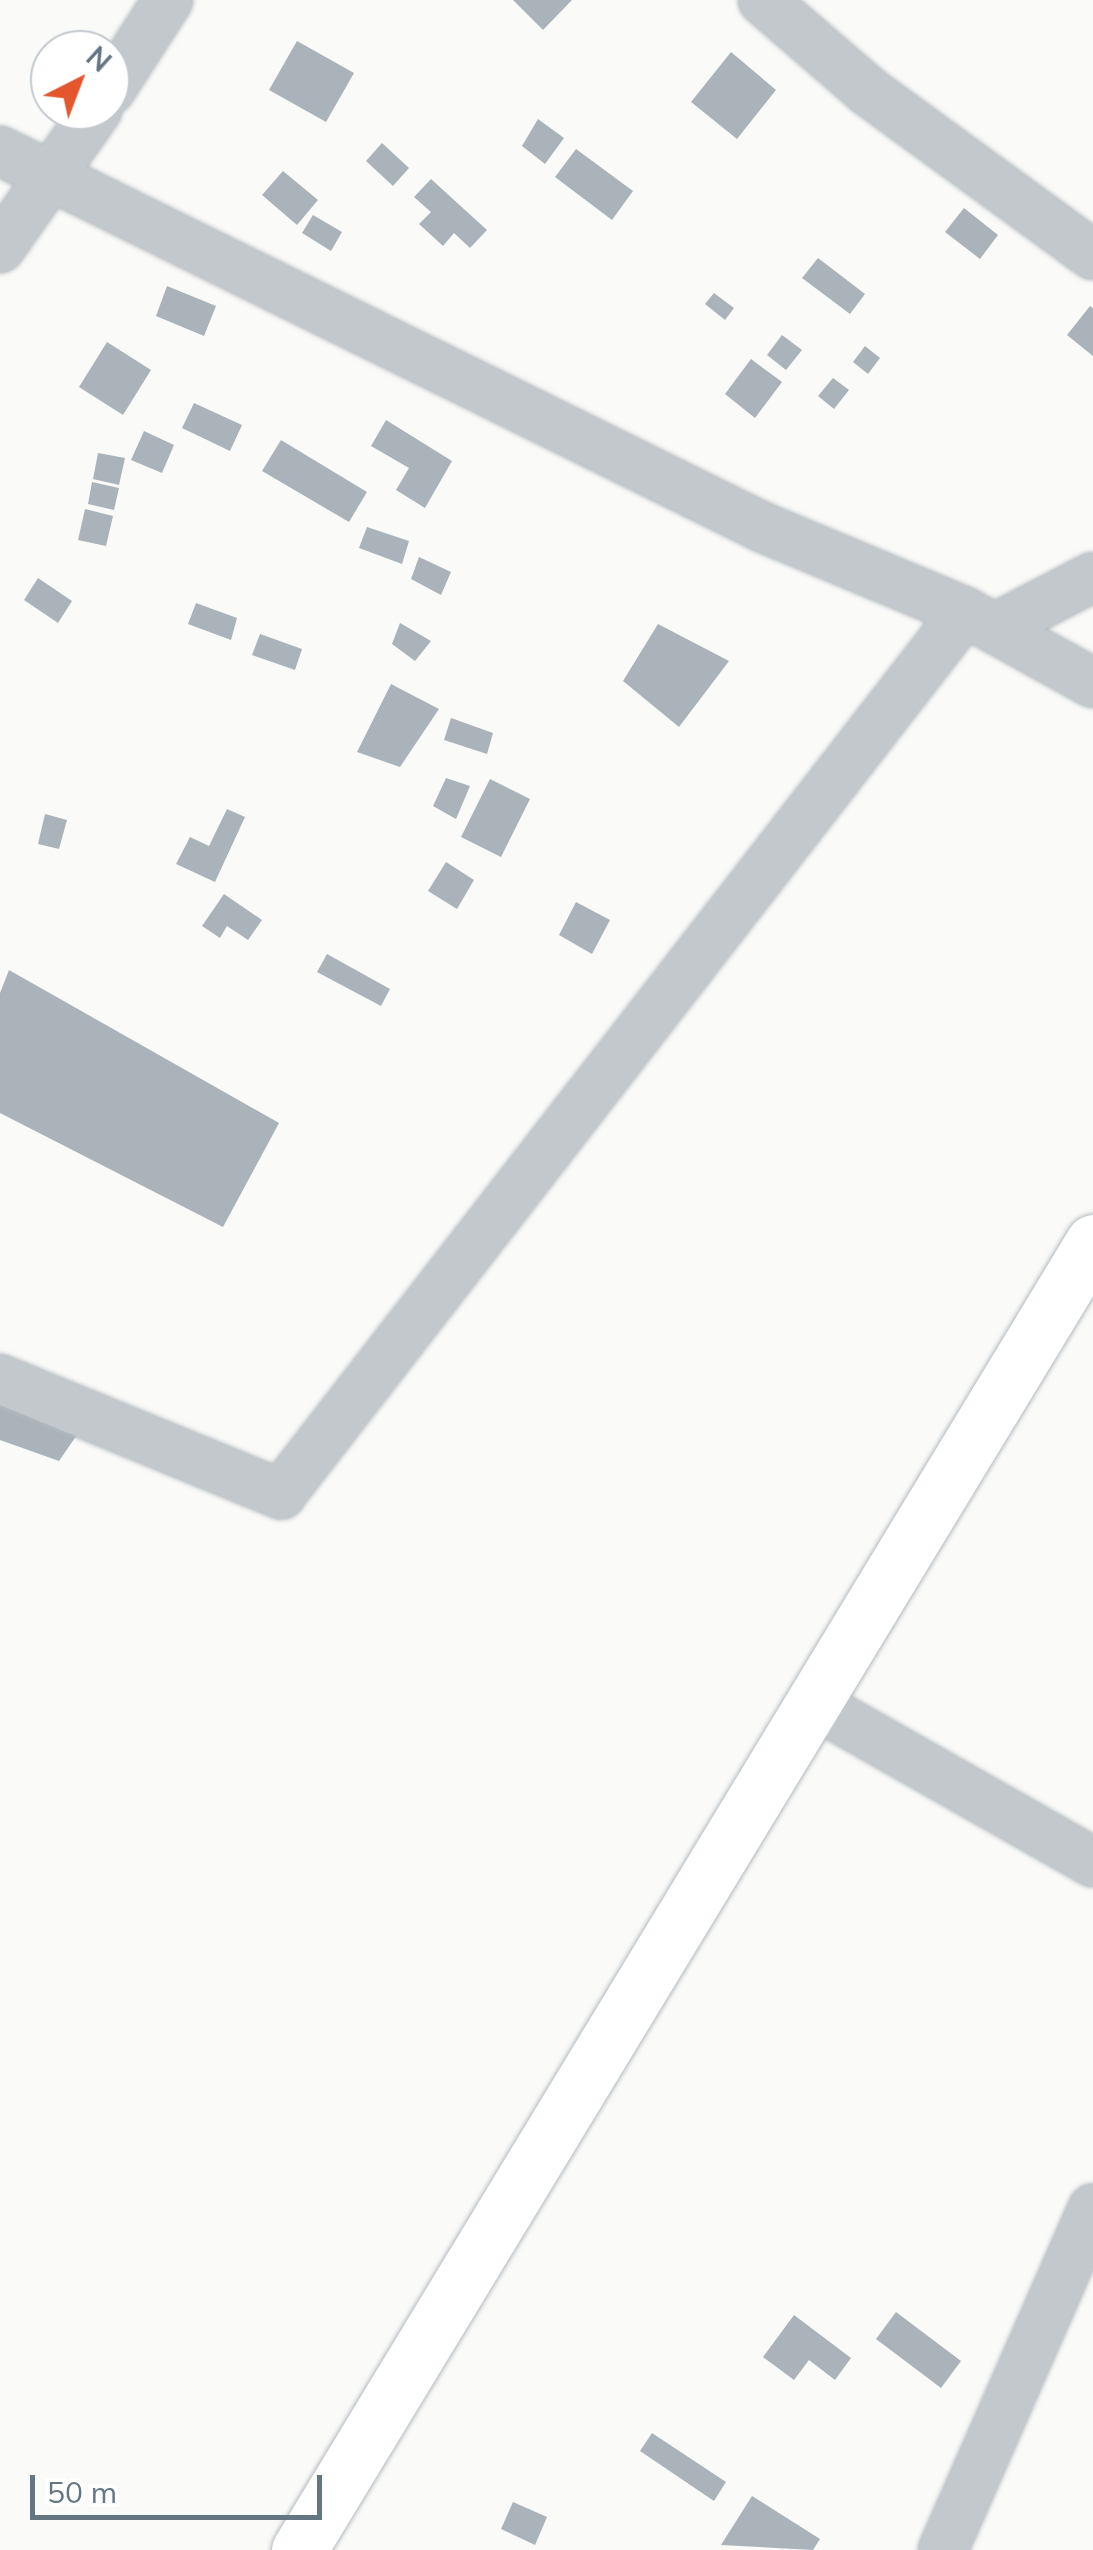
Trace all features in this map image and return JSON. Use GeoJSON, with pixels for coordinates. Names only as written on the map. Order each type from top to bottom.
{"type":"FeatureCollection","features":[{"type":"Feature","properties":{"kind":"main road"},"geometry":{"type":"LineString","coordinates":[[299,2550],[818,1706],[1093,1242]]}},
{"type":"Feature","properties":{"kind":"street"},"geometry":{"type":"LineString","coordinates":[[130,59],[168,0]]}},
{"type":"Feature","properties":{"kind":"street"},"geometry":{"type":"LineString","coordinates":[[763,0],[868,92],[1093,256]]}},
{"type":"Feature","properties":{"kind":"street"},"geometry":{"type":"LineString","coordinates":[[0,248],[84,130]]}},
{"type":"Feature","properties":{"kind":"street"},"geometry":{"type":"LineString","coordinates":[[0,152],[762,527],[980,620],[1093,682]]}},
{"type":"Feature","properties":{"kind":"street"},"geometry":{"type":"LineString","coordinates":[[0,1379],[281,1494],[980,620],[1093,577]]}},
{"type":"Feature","properties":{"kind":"street"},"geometry":{"type":"LineString","coordinates":[[818,1706],[1093,1862]]}},
{"type":"Feature","properties":{"kind":"street"},"geometry":{"type":"LineString","coordinates":[[943,2550],[1093,2208]]}},
{"type":"Feature","properties":{"kind":"building"},"geometry":{"type":"Polygon","coordinates":[[[513,0],[572,0],[543,30],[513,0]]]}},
{"type":"Feature","properties":{"kind":"building"},"geometry":{"type":"Polygon","coordinates":[[[297,41],[354,73],[326,122],[269,90],[297,41]]]}},
{"type":"Feature","properties":{"kind":"building"},"geometry":{"type":"Polygon","coordinates":[[[731,52],[776,90],[737,139],[691,102],[731,52]]]}},
{"type":"Feature","properties":{"kind":"building"},"geometry":{"type":"Polygon","coordinates":[[[538,119],[564,138],[545,164],[522,146],[538,119]]]}},
{"type":"Feature","properties":{"kind":"building"},"geometry":{"type":"Polygon","coordinates":[[[382,143],[409,168],[393,186],[366,161],[382,143]]]}},
{"type":"Feature","properties":{"kind":"building"},"geometry":{"type":"Polygon","coordinates":[[[576,149],[633,191],[612,220],[555,177],[576,149]]]}},
{"type":"Feature","properties":{"kind":"building"},"geometry":{"type":"Polygon","coordinates":[[[283,171],[318,200],[297,225],[262,195],[283,171]]]}},
{"type":"Feature","properties":{"kind":"building"},"geometry":{"type":"Polygon","coordinates":[[[431,179],[487,230],[470,248],[454,233],[443,246],[419,224],[431,212],[414,197],[431,179]]]}},
{"type":"Feature","properties":{"kind":"building"},"geometry":{"type":"Polygon","coordinates":[[[964,208],[998,235],[980,259],[945,232],[964,208]]]}},
{"type":"Feature","properties":{"kind":"building"},"geometry":{"type":"Polygon","coordinates":[[[313,215],[342,232],[331,251],[302,233],[313,215]]]}},
{"type":"Feature","properties":{"kind":"building"},"geometry":{"type":"Polygon","coordinates":[[[818,258],[865,294],[850,314],[802,278],[818,258]]]}},
{"type":"Feature","properties":{"kind":"building"},"geometry":{"type":"Polygon","coordinates":[[[167,286],[216,306],[204,336],[156,316],[167,286]]]}},
{"type":"Feature","properties":{"kind":"building"},"geometry":{"type":"Polygon","coordinates":[[[714,293],[734,308],[725,320],[705,304],[714,293]]]}},
{"type":"Feature","properties":{"kind":"building"},"geometry":{"type":"Polygon","coordinates":[[[1090,306],[1093,308],[1093,356],[1067,335],[1090,306]]]}},
{"type":"Feature","properties":{"kind":"building"},"geometry":{"type":"Polygon","coordinates":[[[782,335],[802,350],[786,370],[767,355],[782,335]]]}},
{"type":"Feature","properties":{"kind":"building"},"geometry":{"type":"Polygon","coordinates":[[[107,342],[151,370],[123,415],[79,387],[107,342]]]}},
{"type":"Feature","properties":{"kind":"building"},"geometry":{"type":"Polygon","coordinates":[[[865,346],[880,358],[868,374],[853,362],[865,346]]]}},
{"type":"Feature","properties":{"kind":"building"},"geometry":{"type":"Polygon","coordinates":[[[751,359],[782,382],[755,418],[725,394],[751,359]]]}},
{"type":"Feature","properties":{"kind":"building"},"geometry":{"type":"Polygon","coordinates":[[[833,378],[849,390],[834,409],[818,396],[833,378]]]}},
{"type":"Feature","properties":{"kind":"building"},"geometry":{"type":"Polygon","coordinates":[[[194,403],[242,425],[230,451],[182,428],[194,403]]]}},
{"type":"Feature","properties":{"kind":"building"},"geometry":{"type":"Polygon","coordinates":[[[386,420],[452,461],[425,508],[396,490],[409,468],[371,446],[386,420]]]}},
{"type":"Feature","properties":{"kind":"building"},"geometry":{"type":"Polygon","coordinates":[[[144,431],[174,445],[162,473],[131,460],[144,431]]]}},
{"type":"Feature","properties":{"kind":"building"},"geometry":{"type":"Polygon","coordinates":[[[281,440],[367,492],[349,522],[262,471],[281,440]]]}},
{"type":"Feature","properties":{"kind":"building"},"geometry":{"type":"Polygon","coordinates":[[[98,453],[125,458],[119,485],[93,479],[98,453]]]}},
{"type":"Feature","properties":{"kind":"building"},"geometry":{"type":"Polygon","coordinates":[[[92,482],[119,488],[114,510],[88,504],[92,482]]]}},
{"type":"Feature","properties":{"kind":"building"},"geometry":{"type":"Polygon","coordinates":[[[85,509],[113,516],[106,546],[78,540],[85,509]]]}},
{"type":"Feature","properties":{"kind":"building"},"geometry":{"type":"Polygon","coordinates":[[[367,527],[409,541],[402,564],[359,548],[367,527]]]}},
{"type":"Feature","properties":{"kind":"building"},"geometry":{"type":"Polygon","coordinates":[[[419,557],[451,572],[441,595],[411,579],[419,557]]]}},
{"type":"Feature","properties":{"kind":"building"},"geometry":{"type":"Polygon","coordinates":[[[38,578],[72,601],[58,623],[24,600],[38,578]]]}},
{"type":"Feature","properties":{"kind":"building"},"geometry":{"type":"Polygon","coordinates":[[[196,603],[237,618],[231,640],[188,624],[196,603]]]}},
{"type":"Feature","properties":{"kind":"building"},"geometry":{"type":"Polygon","coordinates":[[[400,623],[431,641],[415,661],[392,644],[400,623]]]}},
{"type":"Feature","properties":{"kind":"building"},"geometry":{"type":"Polygon","coordinates":[[[658,624],[729,661],[679,727],[623,681],[658,624]]]}},
{"type":"Feature","properties":{"kind":"building"},"geometry":{"type":"Polygon","coordinates":[[[260,634],[302,649],[295,670],[252,655],[260,634]]]}},
{"type":"Feature","properties":{"kind":"building"},"geometry":{"type":"Polygon","coordinates":[[[391,684],[439,709],[400,767],[357,752],[391,684]]]}},
{"type":"Feature","properties":{"kind":"building"},"geometry":{"type":"Polygon","coordinates":[[[451,718],[493,733],[487,754],[444,740],[451,718]]]}},
{"type":"Feature","properties":{"kind":"building"},"geometry":{"type":"Polygon","coordinates":[[[446,778],[470,786],[456,819],[433,806],[446,778]]]}},
{"type":"Feature","properties":{"kind":"building"},"geometry":{"type":"Polygon","coordinates":[[[490,779],[530,799],[501,857],[461,837],[490,779]]]}},
{"type":"Feature","properties":{"kind":"building"},"geometry":{"type":"Polygon","coordinates":[[[227,809],[245,817],[215,882],[176,864],[190,837],[209,846],[227,809]]]}},
{"type":"Feature","properties":{"kind":"building"},"geometry":{"type":"Polygon","coordinates":[[[45,814],[67,820],[59,849],[38,844],[45,814]]]}},
{"type":"Feature","properties":{"kind":"building"},"geometry":{"type":"Polygon","coordinates":[[[446,862],[474,880],[457,909],[428,891],[446,862]]]}},
{"type":"Feature","properties":{"kind":"building"},"geometry":{"type":"Polygon","coordinates":[[[224,894],[262,920],[248,940],[227,926],[220,938],[202,926],[224,894]]]}},
{"type":"Feature","properties":{"kind":"building"},"geometry":{"type":"Polygon","coordinates":[[[576,902],[610,920],[592,954],[559,935],[576,902]]]}},
{"type":"Feature","properties":{"kind":"building"},"geometry":{"type":"Polygon","coordinates":[[[327,954],[390,989],[381,1006],[317,972],[327,954]]]}},
{"type":"Feature","properties":{"kind":"building"},"geometry":{"type":"Polygon","coordinates":[[[9,970],[279,1123],[223,1227],[0,1113],[0,993],[9,970]]]}},
{"type":"Feature","properties":{"kind":"building"},"geometry":{"type":"Polygon","coordinates":[[[0,1394],[81,1429],[59,1461],[0,1440],[0,1394]]]}},
{"type":"Feature","properties":{"kind":"building"},"geometry":{"type":"Polygon","coordinates":[[[896,2312],[961,2361],[941,2388],[876,2339],[896,2312]]]}},
{"type":"Feature","properties":{"kind":"building"},"geometry":{"type":"Polygon","coordinates":[[[794,2315],[851,2358],[835,2380],[809,2360],[794,2380],[763,2357],[794,2315]]]}},
{"type":"Feature","properties":{"kind":"building"},"geometry":{"type":"Polygon","coordinates":[[[652,2433],[726,2482],[714,2501],[640,2451],[652,2433]]]}},
{"type":"Feature","properties":{"kind":"building"},"geometry":{"type":"Polygon","coordinates":[[[752,2496],[820,2539],[813,2550],[721,2545],[752,2496]]]}},
{"type":"Feature","properties":{"kind":"building"},"geometry":{"type":"Polygon","coordinates":[[[513,2502],[547,2517],[535,2545],[501,2529],[513,2502]]]}}]}
